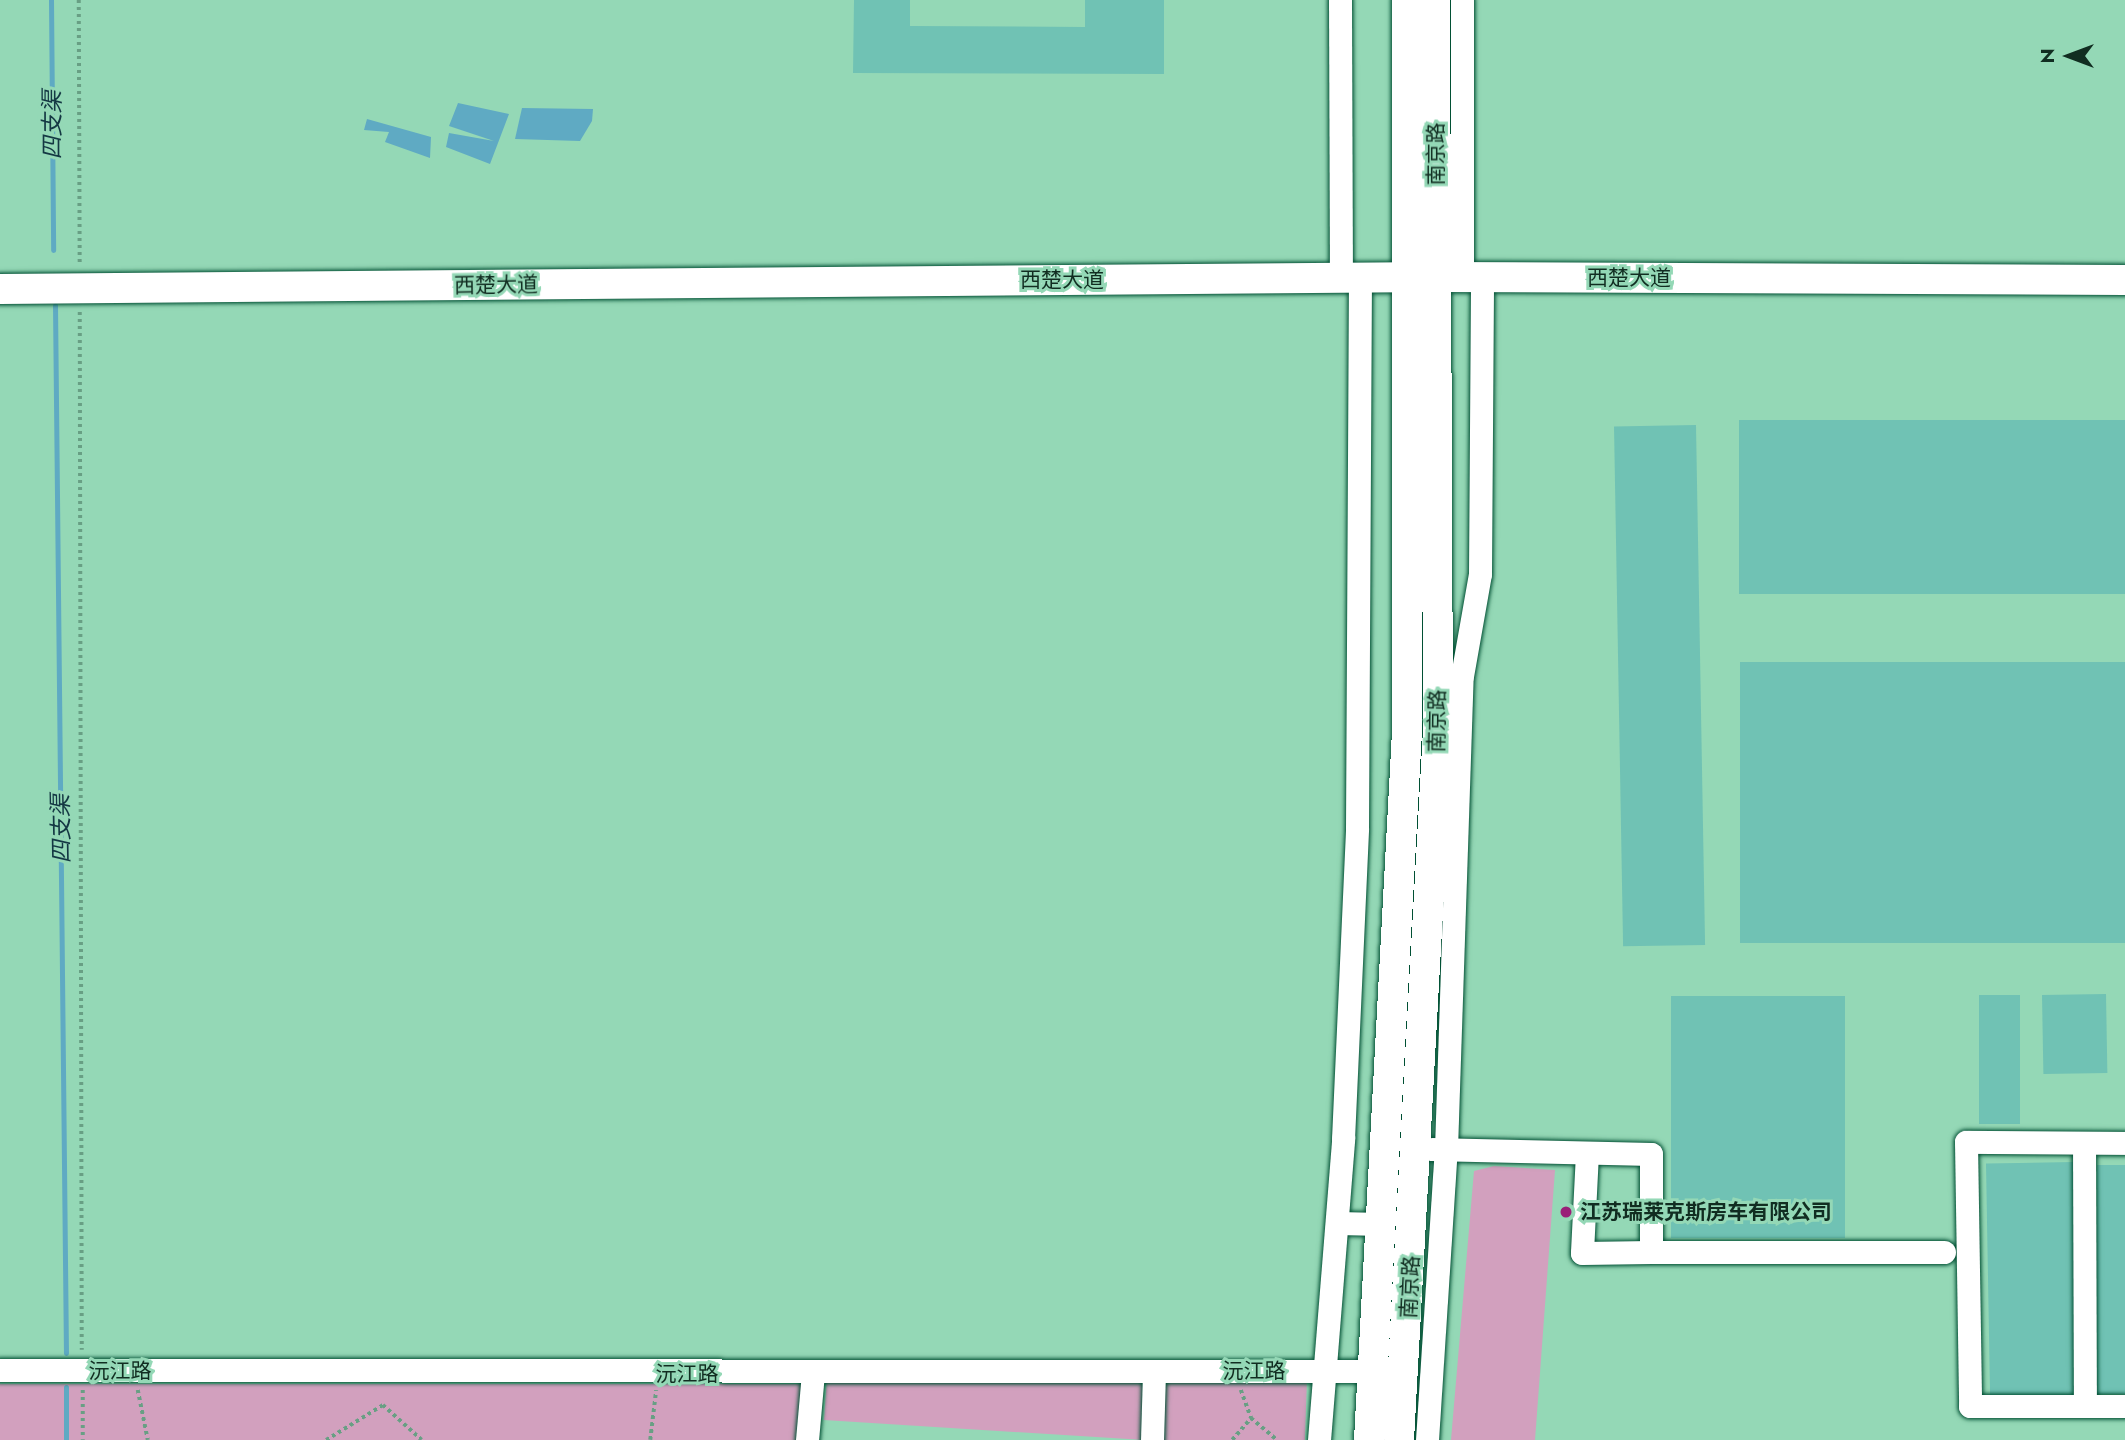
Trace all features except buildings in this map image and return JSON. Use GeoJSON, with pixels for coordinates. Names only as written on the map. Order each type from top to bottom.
{"type":"FeatureCollection","features":[{"type":"Feature","properties":{"kind":"main road","name":"南京路"},"geometry":{"type":"LineString","coordinates":[[1369,1440],[1383,1224],[1407,731],[1447,278],[1407,0]]}},
{"type":"Feature","properties":{"kind":"main road","name":"南京路"},"geometry":{"type":"LineString","coordinates":[[1399,1440],[1432,1149],[1447,278],[1435,0]]}},
{"type":"Feature","properties":{"kind":"main road","name":"西楚大道"},"geometry":{"type":"LineString","coordinates":[[3,290],[1447,278],[2125,280]]}},
{"type":"Feature","properties":{"kind":"street"},"geometry":{"type":"LineString","coordinates":[[1319,1440],[1337,1223],[1357,828],[1351,279],[1340,0]]}},
{"type":"Feature","properties":{"kind":"street"},"geometry":{"type":"LineString","coordinates":[[1427,1440],[1432,1149],[1462,676],[1480,574],[1447,278],[1462,0]]}},
{"type":"Feature","properties":{"kind":"street"},"geometry":{"type":"LineString","coordinates":[[2125,1143],[1966,1142],[1970,1406],[2125,1406]]}},
{"type":"Feature","properties":{"kind":"street"},"geometry":{"type":"LineString","coordinates":[[2084,1143],[2085,1406]]}},
{"type":"Feature","properties":{"kind":"street"},"geometry":{"type":"LineString","coordinates":[[1432,1149],[1651,1154],[1651,1252]]}},
{"type":"Feature","properties":{"kind":"street"},"geometry":{"type":"LineString","coordinates":[[1587,1153],[1582,1253],[1944,1252]]}},
{"type":"Feature","properties":{"kind":"street"},"geometry":{"type":"LineString","coordinates":[[1337,1223],[1383,1224]]}},
{"type":"Feature","properties":{"kind":"street","name":"沅江路"},"geometry":{"type":"LineString","coordinates":[[0,1370],[657,1374],[1375,1371]]}},
{"type":"Feature","properties":{"kind":"street"},"geometry":{"type":"LineString","coordinates":[[1152,1440],[1154,1372]]}},
{"type":"Feature","properties":{"kind":"street"},"geometry":{"type":"LineString","coordinates":[[807,1440],[813,1373]]}},
{"type":"Feature","properties":{"kind":"path"},"geometry":{"type":"LineString","coordinates":[[79,0],[83,1440]]}},
{"type":"Feature","properties":{"kind":"path"},"geometry":{"type":"LineString","coordinates":[[138,1371],[138,1414],[148,1440]]}},
{"type":"Feature","properties":{"kind":"path"},"geometry":{"type":"LineString","coordinates":[[1240,1372],[1251,1418],[1277,1440]]}},
{"type":"Feature","properties":{"kind":"path"},"geometry":{"type":"LineString","coordinates":[[650,1440],[657,1374]]}},
{"type":"Feature","properties":{"kind":"path"},"geometry":{"type":"LineString","coordinates":[[326,1440],[383,1405],[422,1440]]}},
{"type":"Feature","properties":{"kind":"path"},"geometry":{"type":"LineString","coordinates":[[1232,1440],[1251,1418]]}},
{"type":"Feature","properties":{"kind":"shaded area"},"geometry":{"type":"Polygon","coordinates":[[[1494,1166],[1555,1170],[1535,1440],[1451,1440],[1474,1171],[1494,1166]]]}},
{"type":"Feature","properties":{"kind":"shaded area"},"geometry":{"type":"Polygon","coordinates":[[[827,1377],[1145,1377],[1144,1440],[824,1420],[827,1377]]]}},
{"type":"Feature","properties":{"kind":"shaded area"},"geometry":{"type":"Polygon","coordinates":[[[1164,1377],[1307,1382],[1305,1440],[1162,1440],[1164,1377]]]}},
{"type":"Feature","properties":{"kind":"shaded area"},"geometry":{"type":"Polygon","coordinates":[[[0,1384],[803,1384],[803,1440],[0,1440],[0,1384]]]}},
{"type":"Feature","properties":{"kind":"water"},"geometry":{"type":"Polygon","coordinates":[[[458,103],[509,114],[490,164],[446,147],[449,133],[494,141],[449,126],[458,103]]]}},
{"type":"Feature","properties":{"kind":"water"},"geometry":{"type":"Polygon","coordinates":[[[522,108],[593,109],[592,121],[580,141],[515,139],[522,108]]]}},
{"type":"Feature","properties":{"kind":"water"},"geometry":{"type":"Polygon","coordinates":[[[367,119],[431,137],[430,158],[385,142],[389,132],[364,130],[367,119]]]}},
{"type":"Feature","properties":{"kind":"waterway","name":"四支渠"},"geometry":{"type":"LineString","coordinates":[[51,0],[53,250]]}},
{"type":"Feature","properties":{"kind":"waterway","name":"四支渠"},"geometry":{"type":"LineString","coordinates":[[55,305],[66,1353]]}},
{"type":"Feature","properties":{"kind":"waterway","name":"四支渠"},"geometry":{"type":"LineString","coordinates":[[66,1387],[66,1440]]}},
{"type":"Feature","properties":{"kind":"place","name":"江苏瑞莱克斯房车有限公司"},"geometry":{"type":"Point","coordinates":[1566,1212]}}]}
